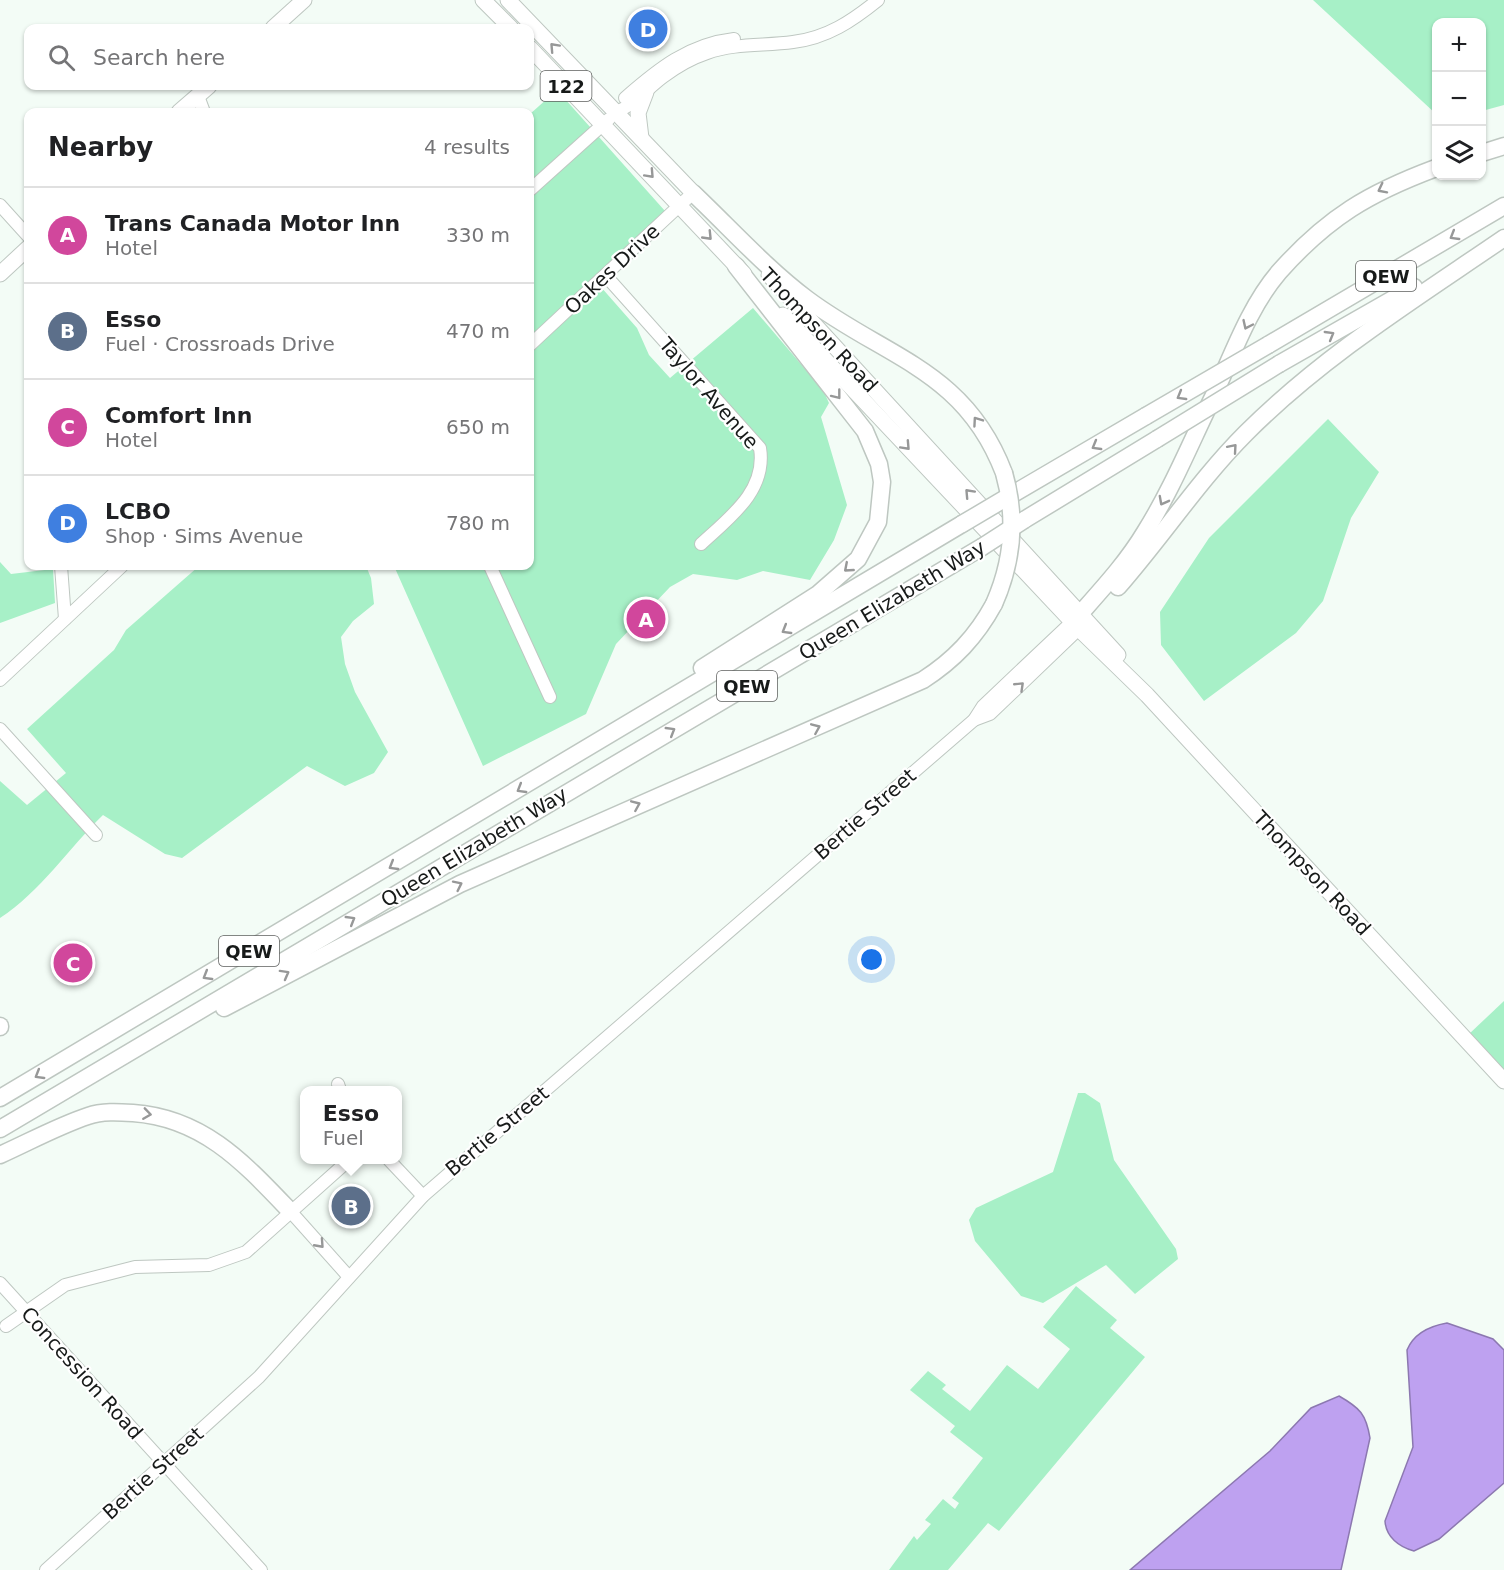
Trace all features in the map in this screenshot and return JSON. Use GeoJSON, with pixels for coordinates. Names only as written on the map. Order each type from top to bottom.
{"type":"FeatureCollection","features":[{"type":"Feature","properties":{"kind":"highway"},"geometry":{"type":"LineString","coordinates":[[1486,152],[1504,146]]}},
{"type":"Feature","properties":{"kind":"highway"},"geometry":{"type":"LineString","coordinates":[[1079,622],[1118,571],[1164,500],[1255,308],[1278,274],[1319,232],[1361,200],[1391,185],[1432,170]]}},
{"type":"Feature","properties":{"kind":"highway"},"geometry":{"type":"LineString","coordinates":[[102,1068],[216,1012],[460,884],[923,680],[947,664],[981,627],[994,604],[1009,558],[1012,529],[1010,495],[1004,473],[980,425],[951,391],[923,370],[808,300],[786,282],[693,193]]}},
{"type":"Feature","properties":{"kind":"highway","name":"Queen Elizabeth Way"},"geometry":{"type":"LineString","coordinates":[[0,1098],[545,775],[962,524],[1504,206]]}},
{"type":"Feature","properties":{"kind":"highway"},"geometry":{"type":"LineString","coordinates":[[1079,622],[1155,545],[1245,434],[1299,383],[1362,334],[1504,236]]}},
{"type":"Feature","properties":{"kind":"highway","name":"Queen Elizabeth Way"},"geometry":{"type":"LineString","coordinates":[[0,1129],[982,547],[1280,364],[1504,236]]}},
{"type":"Feature","properties":{"kind":"highway"},"geometry":{"type":"LineString","coordinates":[[545,775],[610,727],[818,594],[858,559],[878,522],[882,482],[879,464],[865,431],[736,266]]}},
{"type":"Feature","properties":{"kind":"highway"},"geometry":{"type":"LineString","coordinates":[[0,1155],[89,1115],[114,1111],[166,1117],[196,1128],[227,1150],[291,1212]]}},
{"type":"Feature","properties":{"kind":"main road"},"geometry":{"type":"LineString","coordinates":[[277,24],[304,0]]}},
{"type":"Feature","properties":{"kind":"main road"},"geometry":{"type":"LineString","coordinates":[[483,0],[507,24]]}},
{"type":"Feature","properties":{"kind":"main road","name":"Thompson Road"},"geometry":{"type":"LineString","coordinates":[[510,0],[533,24]]}},
{"type":"Feature","properties":{"kind":"main road","name":"Thompson Road"},"geometry":{"type":"LineString","coordinates":[[534,25],[693,193],[1079,622]]}},
{"type":"Feature","properties":{"kind":"main road","name":"Thompson Road"},"geometry":{"type":"LineString","coordinates":[[534,52],[736,266],[1079,622],[1119,657],[1120,666],[1504,1081]]}},
{"type":"Feature","properties":{"kind":"main road"},"geometry":{"type":"LineString","coordinates":[[184,108],[204,91]]}},
{"type":"Feature","properties":{"kind":"main road"},"geometry":{"type":"LineString","coordinates":[[641,138],[638,113],[645,92]]}},
{"type":"Feature","properties":{"kind":"main road"},"geometry":{"type":"LineString","coordinates":[[0,274],[24,252]]}},
{"type":"Feature","properties":{"kind":"street"},"geometry":{"type":"LineString","coordinates":[[616,112],[627,108],[664,76],[706,53],[764,43],[792,42],[825,35],[852,21],[878,0]]}},
{"type":"Feature","properties":{"kind":"street"},"geometry":{"type":"LineString","coordinates":[[534,186],[616,112],[622,102],[658,69],[693,49],[717,41],[757,39],[764,43]]}},
{"type":"Feature","properties":{"kind":"street"},"geometry":{"type":"LineString","coordinates":[[204,91],[204,108]]}},
{"type":"Feature","properties":{"kind":"street","name":"Oakes Drive"},"geometry":{"type":"LineString","coordinates":[[534,341],[693,193]]}},
{"type":"Feature","properties":{"kind":"street"},"geometry":{"type":"LineString","coordinates":[[0,205],[24,232]]}},
{"type":"Feature","properties":{"kind":"street","name":"Taylor Avenue"},"geometry":{"type":"LineString","coordinates":[[606,276],[760,448],[761,455],[753,490],[747,500],[701,544]]}},
{"type":"Feature","properties":{"kind":"street"},"geometry":{"type":"LineString","coordinates":[[61,570],[65,619]]}},
{"type":"Feature","properties":{"kind":"street"},"geometry":{"type":"LineString","coordinates":[[0,680],[118,570]]}},
{"type":"Feature","properties":{"kind":"street"},"geometry":{"type":"LineString","coordinates":[[492,570],[550,697]]}},
{"type":"Feature","properties":{"kind":"street","name":"Bertie Street"},"geometry":{"type":"LineString","coordinates":[[46,1570],[259,1377],[423,1196],[974,720],[983,706],[1079,622]]}},
{"type":"Feature","properties":{"kind":"street"},"geometry":{"type":"LineString","coordinates":[[0,729],[96,835]]}},
{"type":"Feature","properties":{"kind":"street"},"geometry":{"type":"LineString","coordinates":[[6,1326],[65,1285],[96,1275],[135,1267],[210,1265],[232,1259],[262,1239],[345,1164]]}},
{"type":"Feature","properties":{"kind":"street"},"geometry":{"type":"LineString","coordinates":[[393,1164],[423,1196]]}},
{"type":"Feature","properties":{"kind":"street"},"geometry":{"type":"LineString","coordinates":[[291,1212],[349,1277]]}},
{"type":"Feature","properties":{"kind":"street","name":"Concession Road"},"geometry":{"type":"LineString","coordinates":[[0,1283],[261,1570]]}},
{"type":"Feature","properties":{"kind":"green space"},"geometry":{"type":"Polygon","coordinates":[[[1313,0],[1504,0],[1504,105],[1486,110],[1486,18],[1432,18],[1432,110],[1313,0]]]}},
{"type":"Feature","properties":{"kind":"green space"},"geometry":{"type":"Polygon","coordinates":[[[557,90],[665,211],[593,278],[637,328],[649,355],[670,378],[753,308],[823,390],[829,403],[821,417],[847,505],[834,540],[810,580],[763,571],[737,580],[693,574],[670,587],[616,644],[586,714],[483,766],[396,570],[534,570],[534,110],[557,90]]]}},
{"type":"Feature","properties":{"kind":"green space"},"geometry":{"type":"Polygon","coordinates":[[[1328,419],[1379,472],[1351,518],[1323,601],[1296,633],[1204,701],[1161,645],[1160,612],[1209,538],[1328,419]]]}},
{"type":"Feature","properties":{"kind":"green space"},"geometry":{"type":"Polygon","coordinates":[[[0,562],[11,574],[53,570],[55,603],[0,623],[0,562]]]}},
{"type":"Feature","properties":{"kind":"green space"},"geometry":{"type":"Polygon","coordinates":[[[194,570],[368,570],[371,578],[374,604],[353,621],[341,637],[345,664],[355,692],[388,752],[374,773],[345,786],[307,766],[182,858],[165,854],[103,815],[28,896],[0,918],[0,781],[27,805],[66,773],[27,729],[114,650],[126,630],[194,570]]]}},
{"type":"Feature","properties":{"kind":"green space"},"geometry":{"type":"Polygon","coordinates":[[[1504,1001],[1504,1073],[1468,1035],[1504,1001]]]}},
{"type":"Feature","properties":{"kind":"green space"},"geometry":{"type":"Polygon","coordinates":[[[1078,1093],[1085,1093],[1100,1103],[1114,1160],[1176,1249],[1178,1259],[1135,1294],[1106,1265],[1043,1303],[1021,1296],[975,1241],[969,1220],[976,1208],[1053,1172],[1078,1093]]]}},
{"type":"Feature","properties":{"kind":"green space"},"geometry":{"type":"Polygon","coordinates":[[[1076,1286],[1117,1320],[1110,1328],[1145,1357],[999,1531],[988,1523],[948,1570],[889,1570],[914,1536],[917,1540],[931,1524],[925,1520],[943,1499],[955,1509],[959,1503],[952,1498],[983,1458],[950,1432],[955,1426],[910,1390],[928,1371],[946,1385],[942,1389],[970,1411],[1007,1365],[1038,1389],[1070,1349],[1043,1327],[1076,1286]]]}},
{"type":"Feature","properties":{"kind":"shaded area"},"geometry":{"type":"Polygon","coordinates":[[[1447,1323],[1493,1339],[1504,1350],[1504,1483],[1439,1539],[1414,1551],[1394,1540],[1388,1532],[1385,1521],[1413,1447],[1407,1350],[1423,1331],[1447,1323]]]}},
{"type":"Feature","properties":{"kind":"shaded area"},"geometry":{"type":"Polygon","coordinates":[[[1339,1396],[1361,1412],[1370,1438],[1341,1570],[1130,1570],[1270,1451],[1311,1408],[1339,1396]]]}},
{"type":"Feature","properties":{"kind":"place","name":"LCBO"},"geometry":{"type":"Point","coordinates":[648,29]}},
{"type":"Feature","properties":{"kind":"place","name":"Trans Canada Motor Inn"},"geometry":{"type":"Point","coordinates":[646,619]}},
{"type":"Feature","properties":{"kind":"place","name":"Comfort Inn"},"geometry":{"type":"Point","coordinates":[73,963]}},
{"type":"Feature","properties":{"kind":"place","name":"Esso"},"geometry":{"type":"Point","coordinates":[351,1206]}}]}
